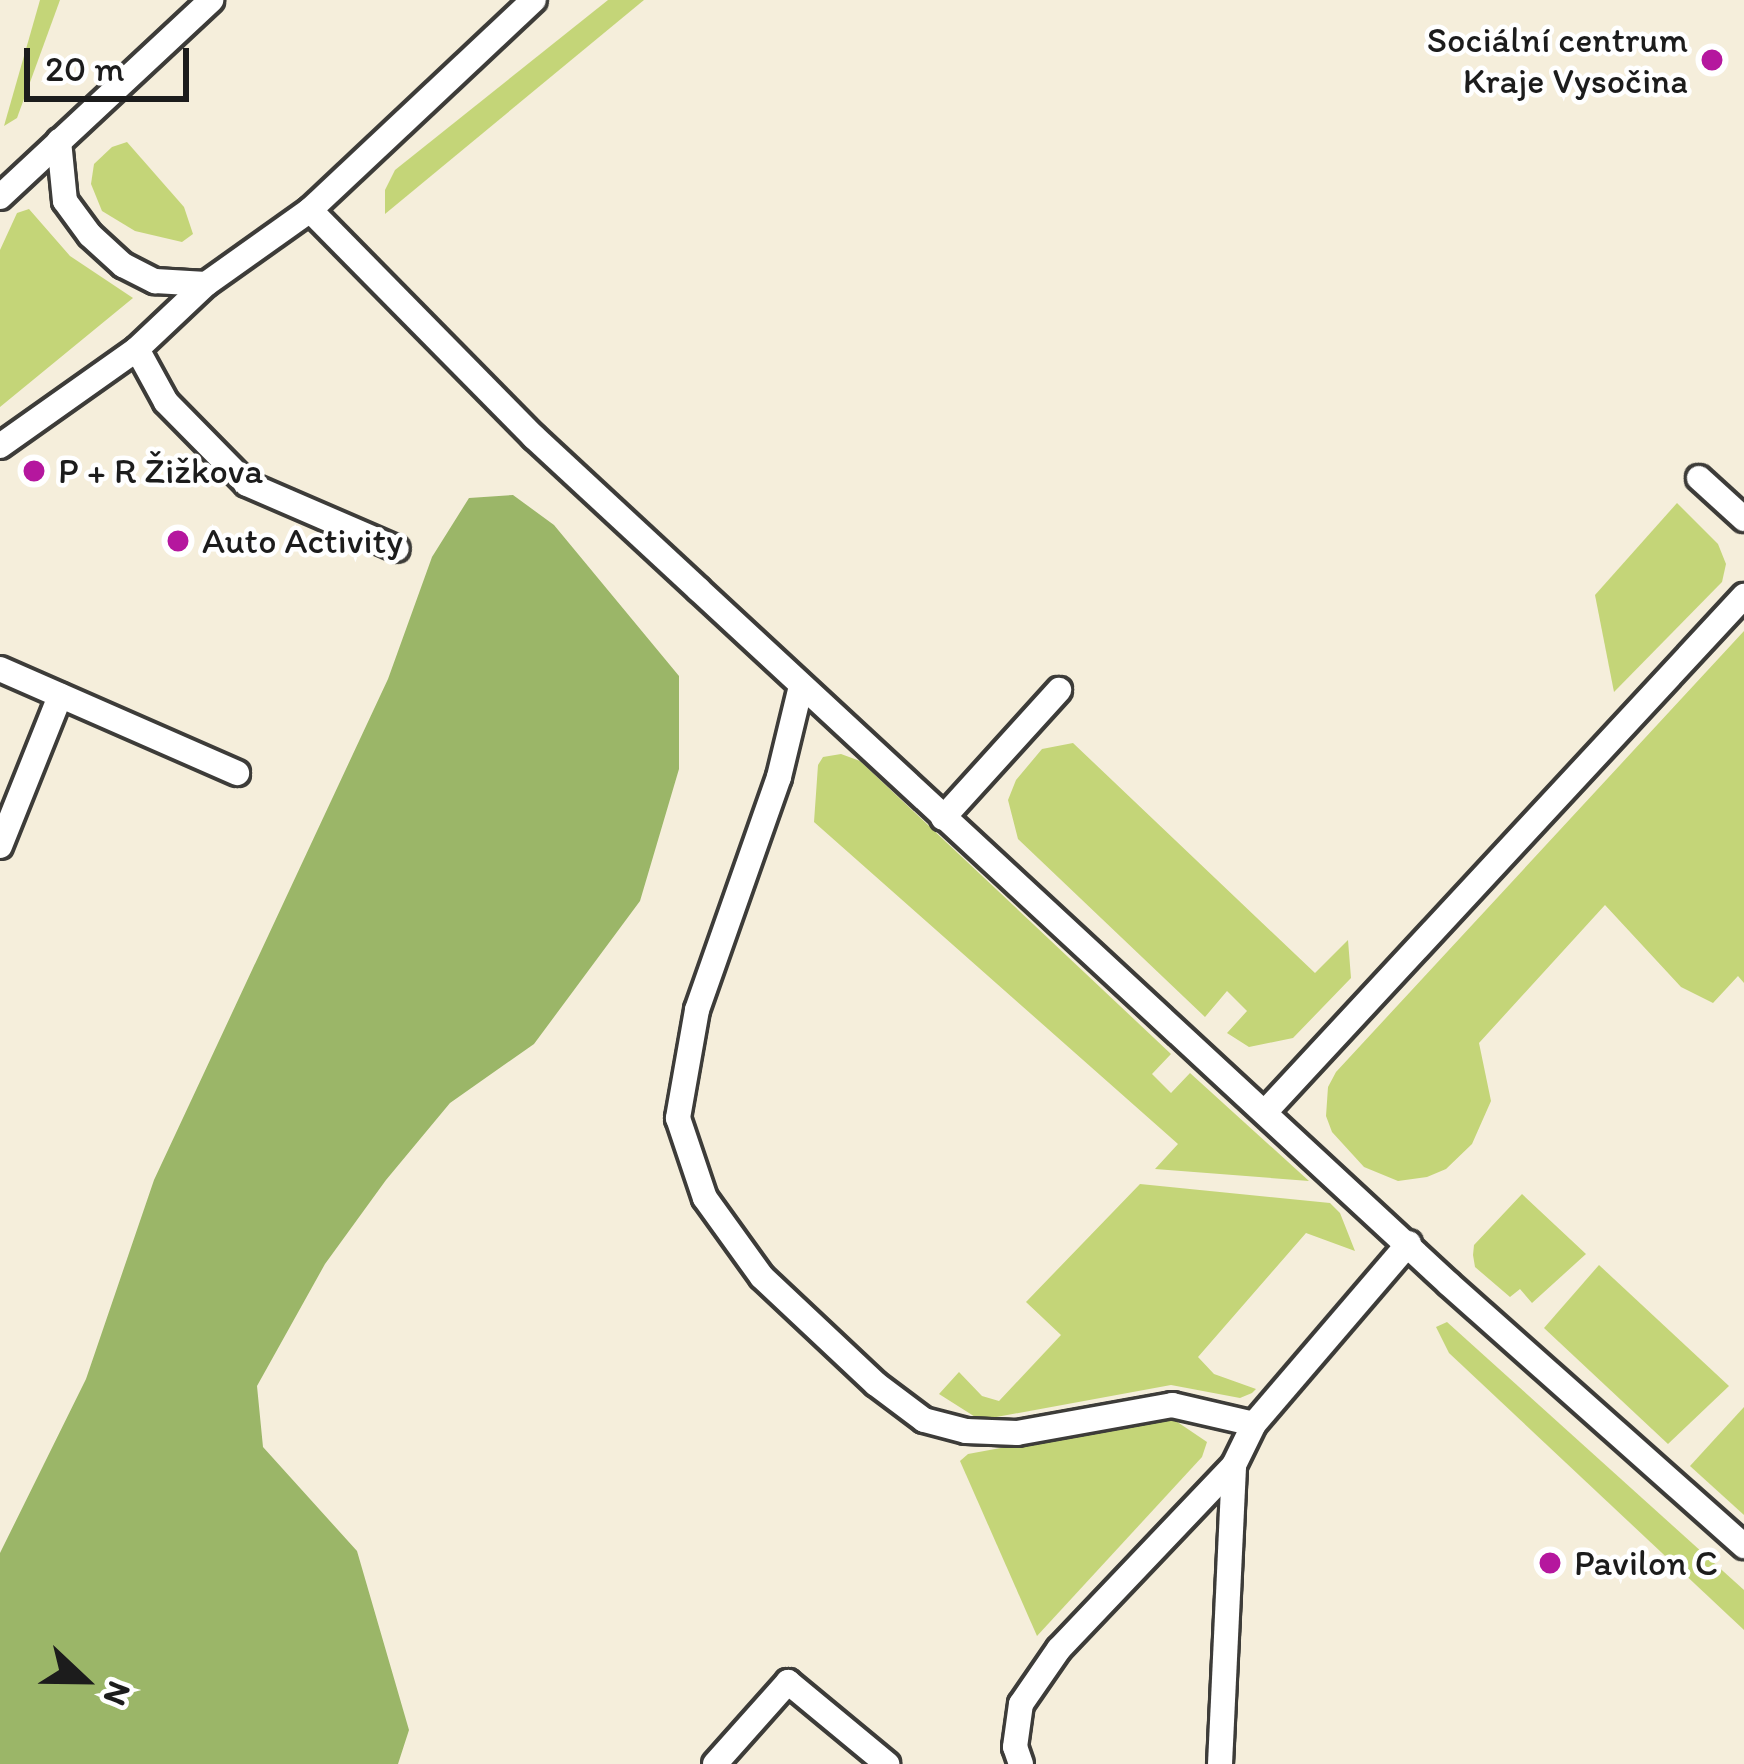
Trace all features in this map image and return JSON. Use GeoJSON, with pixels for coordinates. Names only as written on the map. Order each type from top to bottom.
{"type":"FeatureCollection","features":[{"type":"Feature","properties":{"kind":"lane"},"geometry":{"type":"LineString","coordinates":[[0,196],[212,0]]}},
{"type":"Feature","properties":{"kind":"lane"},"geometry":{"type":"LineString","coordinates":[[0,446],[137,349],[206,284],[310,210],[526,2]]}},
{"type":"Feature","properties":{"kind":"lane"},"geometry":{"type":"LineString","coordinates":[[58,141],[65,200],[90,235],[123,265],[155,281],[206,284]]}},
{"type":"Feature","properties":{"kind":"lane"},"geometry":{"type":"LineString","coordinates":[[310,210],[534,436],[801,686],[1744,1546]]}},
{"type":"Feature","properties":{"kind":"lane"},"geometry":{"type":"LineString","coordinates":[[137,349],[166,402],[220,464],[247,484],[397,549]]}},
{"type":"Feature","properties":{"kind":"lane"},"geometry":{"type":"LineString","coordinates":[[1700,478],[1744,519]]}},
{"type":"Feature","properties":{"kind":"lane"},"geometry":{"type":"LineString","coordinates":[[1266,1111],[1744,596]]}},
{"type":"Feature","properties":{"kind":"lane"},"geometry":{"type":"LineString","coordinates":[[0,669],[237,773]]}},
{"type":"Feature","properties":{"kind":"lane"},"geometry":{"type":"LineString","coordinates":[[801,686],[779,777],[697,1010],[679,1118],[705,1198],[762,1277],[876,1384],[924,1420],[966,1431],[1017,1433],[1172,1405],[1254,1424]]}},
{"type":"Feature","properties":{"kind":"lane"},"geometry":{"type":"LineString","coordinates":[[943,818],[1059,690]]}},
{"type":"Feature","properties":{"kind":"lane"},"geometry":{"type":"LineString","coordinates":[[0,846],[60,697]]}},
{"type":"Feature","properties":{"kind":"lane"},"geometry":{"type":"LineString","coordinates":[[1021,1764],[1015,1747],[1021,1704],[1059,1649],[1234,1465],[1254,1424],[1408,1243]]}},
{"type":"Feature","properties":{"kind":"lane"},"geometry":{"type":"LineString","coordinates":[[1220,1764],[1234,1465]]}},
{"type":"Feature","properties":{"kind":"lane"},"geometry":{"type":"LineString","coordinates":[[715,1764],[788,1682],[886,1764]]}},
{"type":"Feature","properties":{"kind":"green space"},"geometry":{"type":"Polygon","coordinates":[[[40,0],[60,0],[17,118],[4,126],[40,0]]]}},
{"type":"Feature","properties":{"kind":"green space"},"geometry":{"type":"Polygon","coordinates":[[[608,0],[644,0],[385,214],[385,190],[395,170],[608,0]]]}},
{"type":"Feature","properties":{"kind":"green space"},"geometry":{"type":"Polygon","coordinates":[[[127,142],[184,207],[193,234],[182,242],[135,231],[102,211],[91,184],[94,164],[112,147],[127,142]]]}},
{"type":"Feature","properties":{"kind":"green space"},"geometry":{"type":"Polygon","coordinates":[[[29,209],[70,256],[133,298],[0,407],[0,250],[17,213],[29,209]]]}},
{"type":"Feature","properties":{"kind":"green space"},"geometry":{"type":"Polygon","coordinates":[[[513,495],[554,525],[679,676],[679,769],[640,901],[534,1044],[450,1103],[386,1180],[325,1264],[257,1386],[263,1447],[357,1551],[409,1730],[398,1764],[0,1764],[0,1553],[86,1379],[154,1180],[388,679],[432,557],[469,498],[513,495]]]}},
{"type":"Feature","properties":{"kind":"green space"},"geometry":{"type":"Polygon","coordinates":[[[1677,503],[1718,544],[1726,564],[1722,582],[1614,692],[1595,595],[1677,503]]]}},
{"type":"Feature","properties":{"kind":"green space"},"geometry":{"type":"Polygon","coordinates":[[[1744,631],[1744,983],[1738,976],[1713,1003],[1681,987],[1605,905],[1479,1043],[1491,1101],[1472,1144],[1446,1169],[1427,1177],[1398,1181],[1364,1167],[1332,1132],[1326,1116],[1328,1087],[1336,1072],[1744,631]]]}},
{"type":"Feature","properties":{"kind":"green space"},"geometry":{"type":"Polygon","coordinates":[[[1073,743],[1315,973],[1348,940],[1351,978],[1293,1038],[1249,1047],[1227,1033],[1247,1011],[1227,991],[1205,1017],[1018,839],[1008,800],[1016,780],[1042,749],[1073,743]]]}},
{"type":"Feature","properties":{"kind":"green space"},"geometry":{"type":"Polygon","coordinates":[[[841,754],[860,761],[1171,1054],[1152,1074],[1171,1093],[1190,1073],[1309,1181],[1155,1169],[1178,1144],[814,822],[818,765],[823,757],[841,754]]]}},
{"type":"Feature","properties":{"kind":"green space"},"geometry":{"type":"Polygon","coordinates":[[[1140,1184],[1330,1203],[1340,1213],[1355,1251],[1306,1233],[1198,1357],[1214,1374],[1256,1389],[1240,1398],[1171,1385],[980,1420],[939,1394],[959,1372],[982,1396],[999,1401],[1061,1335],[1026,1302],[1140,1184]]]}},
{"type":"Feature","properties":{"kind":"green space"},"geometry":{"type":"Polygon","coordinates":[[[1522,1194],[1586,1254],[1532,1303],[1520,1289],[1510,1297],[1475,1267],[1473,1255],[1474,1245],[1522,1194]]]}},
{"type":"Feature","properties":{"kind":"green space"},"geometry":{"type":"Polygon","coordinates":[[[1599,1265],[1729,1386],[1668,1444],[1544,1328],[1599,1265]]]}},
{"type":"Feature","properties":{"kind":"green space"},"geometry":{"type":"Polygon","coordinates":[[[1447,1322],[1744,1590],[1744,1630],[1449,1353],[1436,1327],[1447,1322]]]}},
{"type":"Feature","properties":{"kind":"green space"},"geometry":{"type":"Polygon","coordinates":[[[1744,1407],[1744,1515],[1690,1466],[1744,1407]]]}},
{"type":"Feature","properties":{"kind":"green space"},"geometry":{"type":"Polygon","coordinates":[[[1170,1417],[1207,1442],[1202,1457],[1037,1636],[960,1461],[968,1454],[1170,1417]]]}},
{"type":"Feature","properties":{"kind":"place","name":"Sociální centrum Kraje Vysočina"},"geometry":{"type":"Point","coordinates":[1712,60]}},
{"type":"Feature","properties":{"kind":"place","name":"P + R Žižkova"},"geometry":{"type":"Point","coordinates":[34,471]}},
{"type":"Feature","properties":{"kind":"place","name":"Auto Activity"},"geometry":{"type":"Point","coordinates":[178,541]}},
{"type":"Feature","properties":{"kind":"place","name":"Pavilon C"},"geometry":{"type":"Point","coordinates":[1550,1563]}}]}
